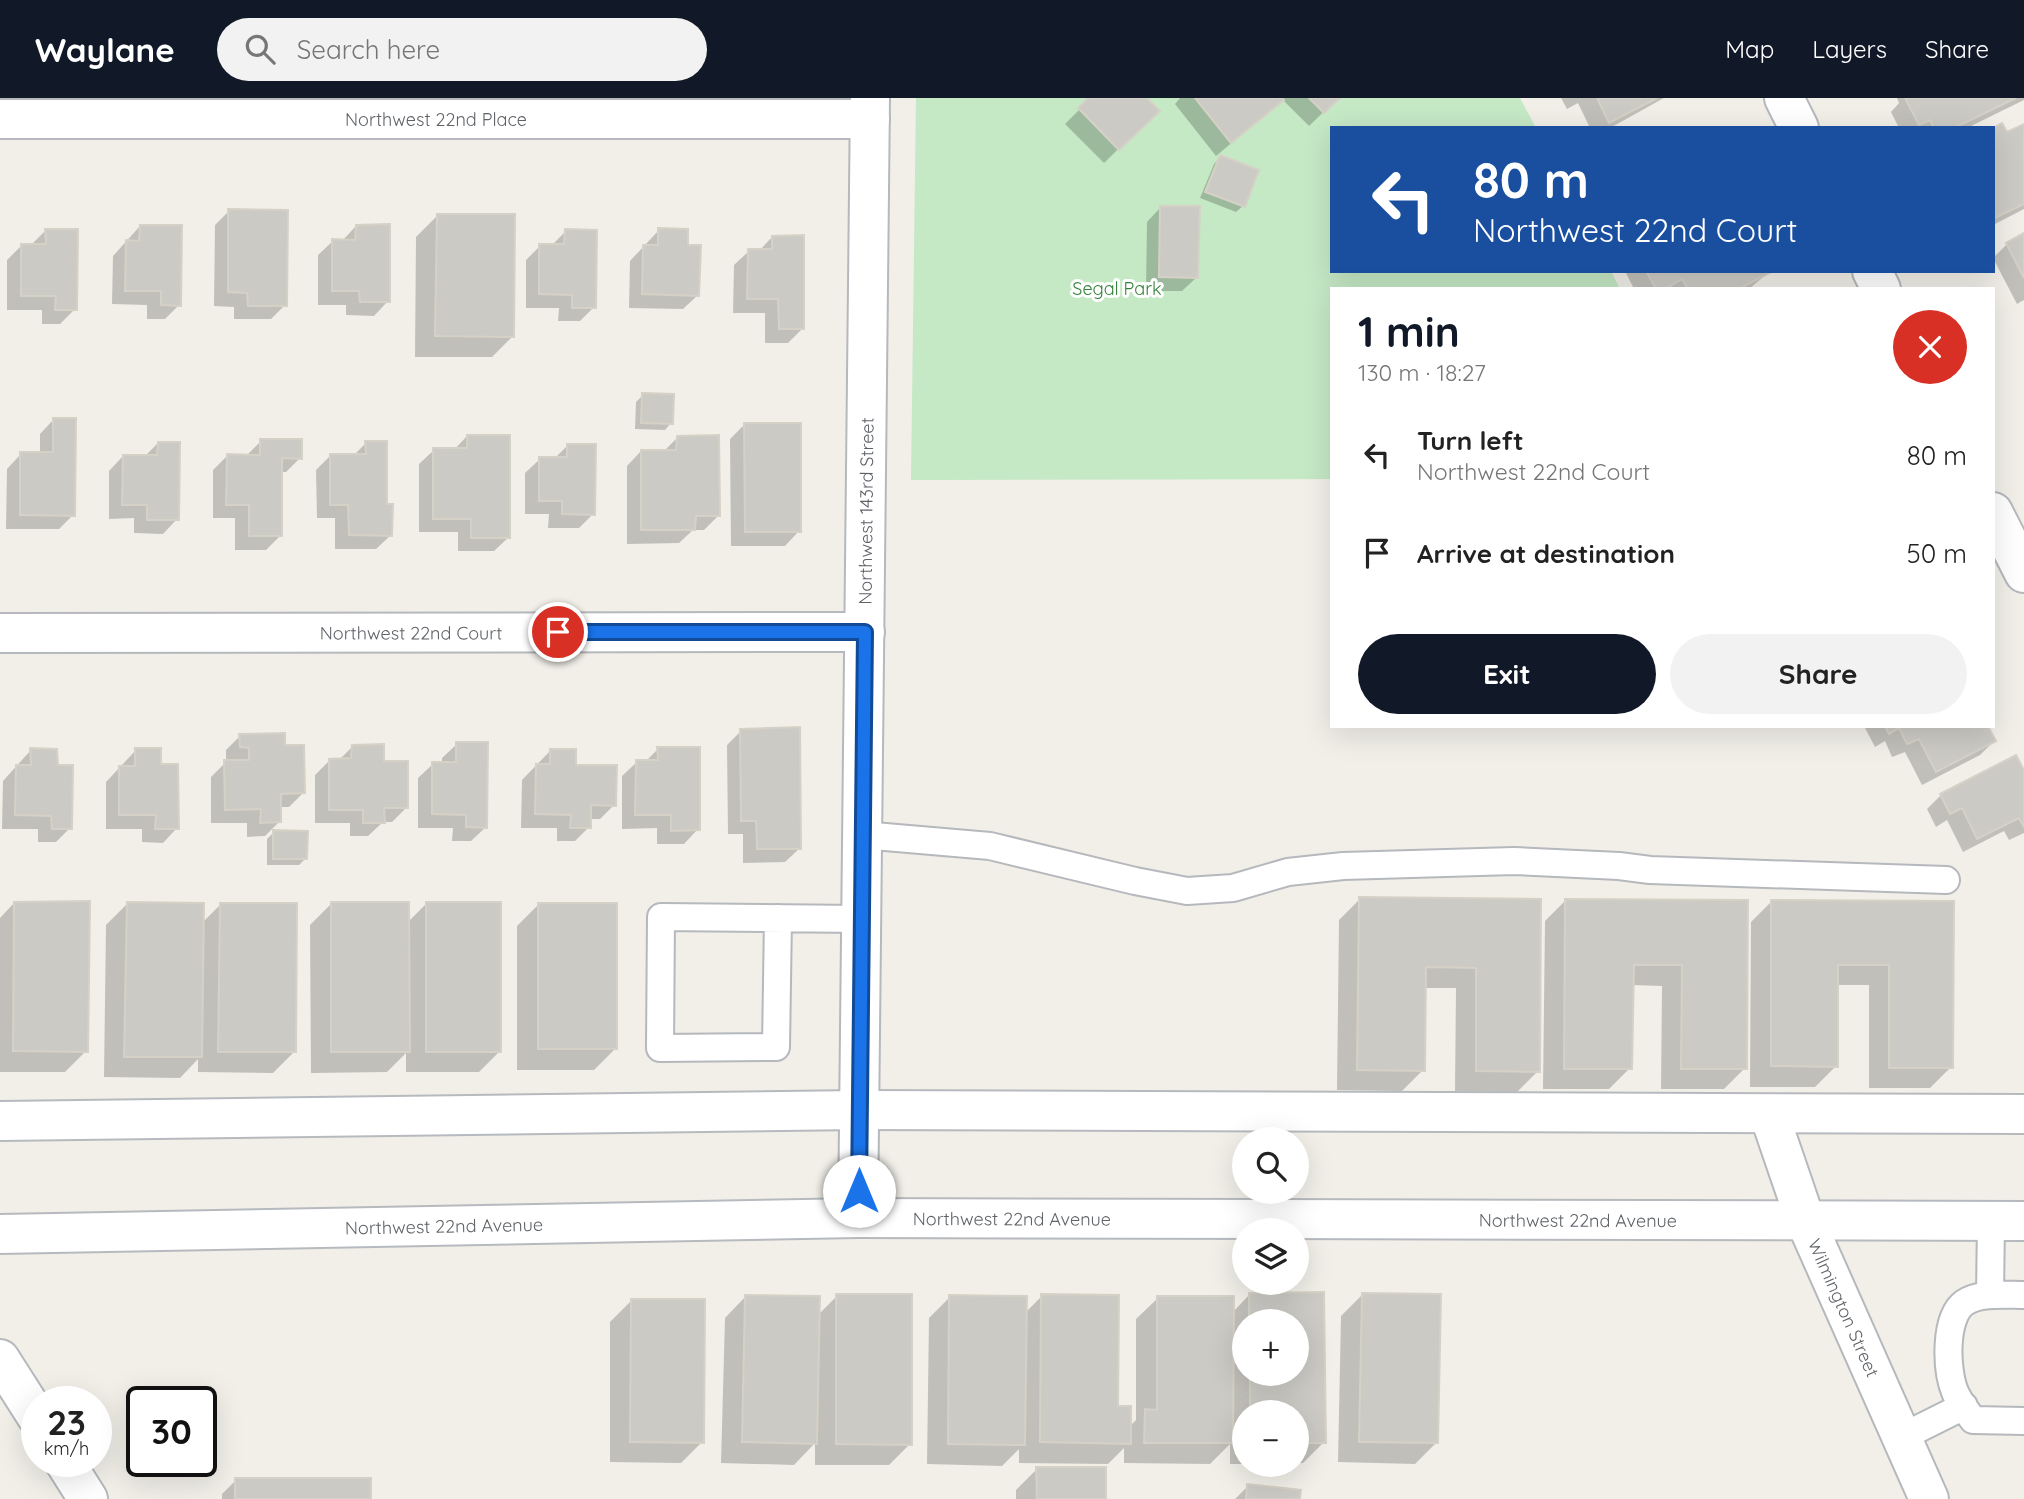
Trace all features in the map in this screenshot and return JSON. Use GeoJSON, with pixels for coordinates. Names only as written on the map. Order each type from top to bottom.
{"type":"FeatureCollection","features":[{"type":"Feature","properties":{"kind":"main road"},"geometry":{"type":"LineString","coordinates":[[1784,98],[1798,126]]}},
{"type":"Feature","properties":{"kind":"main road","name":"Northwest 22nd Place"},"geometry":{"type":"LineString","coordinates":[[0,119],[870,108]]}},
{"type":"Feature","properties":{"kind":"main road","name":"Northwest 143rd Street"},"geometry":{"type":"LineString","coordinates":[[859,1218],[870,108]]}},
{"type":"Feature","properties":{"kind":"main road"},"geometry":{"type":"LineString","coordinates":[[1995,516],[2024,573]]}},
{"type":"Feature","properties":{"kind":"main road","name":"Northwest 22nd Court"},"geometry":{"type":"LineString","coordinates":[[0,633],[865,632]]}},
{"type":"Feature","properties":{"kind":"main road"},"geometry":{"type":"LineString","coordinates":[[0,1121],[859,1110],[2024,1114]]}},
{"type":"Feature","properties":{"kind":"main road","name":"Wilmington Street"},"geometry":{"type":"LineString","coordinates":[[1769,1114],[1806,1222],[1929,1499]]}},
{"type":"Feature","properties":{"kind":"main road","name":"Northwest 22nd Avenue"},"geometry":{"type":"LineString","coordinates":[[0,1234],[859,1218],[2008,1221]]}},
{"type":"Feature","properties":{"kind":"main road"},"geometry":{"type":"LineString","coordinates":[[0,1359],[21,1392]]}},
{"type":"Feature","properties":{"kind":"main road"},"geometry":{"type":"LineString","coordinates":[[74,1477],[88,1499]]}},
{"type":"Feature","properties":{"kind":"lane"},"geometry":{"type":"LineString","coordinates":[[862,835],[990,846],[1187,891],[1233,888],[1288,872],[1343,866],[1514,861],[1662,871],[1946,880]]}},
{"type":"Feature","properties":{"kind":"lane"},"geometry":{"type":"LineString","coordinates":[[778,918],[776,1047],[660,1048],[661,917],[778,918],[861,919]]}},
{"type":"Feature","properties":{"kind":"lane"},"geometry":{"type":"LineString","coordinates":[[1990,1295],[2008,1221]]}},
{"type":"Feature","properties":{"kind":"lane"},"geometry":{"type":"LineString","coordinates":[[2024,1295],[1990,1295],[1966,1301],[1954,1314],[1948,1346],[1954,1391],[1973,1420],[2024,1421]]}},
{"type":"Feature","properties":{"kind":"lane"},"geometry":{"type":"LineString","coordinates":[[1902,1437],[1964,1406]]}},
{"type":"Feature","properties":{"kind":"green space","name":"Segal Park"},"geometry":{"type":"Polygon","coordinates":[[[916,98],[1520,98],[1535,126],[1330,126],[1330,273],[1612,273],[1619,287],[1330,287],[1330,479],[911,480],[916,98]]]}},
{"type":"Feature","properties":{"kind":"building"},"geometry":{"type":"Polygon","coordinates":[[[1088,98],[1147,98],[1160,111],[1119,150],[1078,108],[1088,98]]]}},
{"type":"Feature","properties":{"kind":"building"},"geometry":{"type":"Polygon","coordinates":[[[1195,98],[1282,98],[1284,100],[1231,143],[1195,98]]]}},
{"type":"Feature","properties":{"kind":"building"},"geometry":{"type":"Polygon","coordinates":[[[1309,98],[1340,98],[1324,113],[1309,98]]]}},
{"type":"Feature","properties":{"kind":"building"},"geometry":{"type":"Polygon","coordinates":[[[1597,98],[1657,98],[1609,123],[1597,98]]]}},
{"type":"Feature","properties":{"kind":"building"},"geometry":{"type":"Polygon","coordinates":[[[1905,98],[2016,98],[1958,126],[1933,126],[1930,120],[1919,125],[1905,98]]]}},
{"type":"Feature","properties":{"kind":"building"},"geometry":{"type":"Polygon","coordinates":[[[2002,123],[2007,132],[2024,124],[2024,204],[1995,218],[1995,127],[2002,123]]]}},
{"type":"Feature","properties":{"kind":"building"},"geometry":{"type":"Polygon","coordinates":[[[1220,155],[1259,170],[1245,207],[1205,192],[1220,155]]]}},
{"type":"Feature","properties":{"kind":"building"},"geometry":{"type":"Polygon","coordinates":[[[1160,206],[1200,206],[1198,278],[1159,277],[1160,206]]]}},
{"type":"Feature","properties":{"kind":"building"},"geometry":{"type":"Polygon","coordinates":[[[228,209],[288,210],[287,306],[248,306],[247,293],[228,292],[228,209]]]}},
{"type":"Feature","properties":{"kind":"building"},"geometry":{"type":"Polygon","coordinates":[[[437,214],[515,214],[514,337],[435,336],[437,214]]]}},
{"type":"Feature","properties":{"kind":"building"},"geometry":{"type":"Polygon","coordinates":[[[390,224],[390,302],[360,302],[359,291],[332,291],[332,239],[355,240],[356,225],[390,224]]]}},
{"type":"Feature","properties":{"kind":"building"},"geometry":{"type":"Polygon","coordinates":[[[140,225],[182,225],[181,306],[161,305],[161,291],[125,291],[126,240],[139,241],[140,225]]]}},
{"type":"Feature","properties":{"kind":"building"},"geometry":{"type":"Polygon","coordinates":[[[658,228],[688,229],[688,245],[701,245],[699,296],[642,294],[643,245],[658,245],[658,228]]]}},
{"type":"Feature","properties":{"kind":"building"},"geometry":{"type":"Polygon","coordinates":[[[45,229],[78,229],[77,310],[55,310],[56,296],[21,296],[21,244],[46,244],[45,229]]]}},
{"type":"Feature","properties":{"kind":"building"},"geometry":{"type":"Polygon","coordinates":[[[565,229],[597,230],[596,308],[572,308],[572,295],[539,294],[539,244],[564,244],[565,229]]]}},
{"type":"Feature","properties":{"kind":"building"},"geometry":{"type":"Polygon","coordinates":[[[2024,233],[2024,278],[2006,243],[2024,233]]]}},
{"type":"Feature","properties":{"kind":"building"},"geometry":{"type":"Polygon","coordinates":[[[804,235],[804,329],[779,329],[778,299],[747,299],[748,249],[772,249],[772,236],[804,235]]]}},
{"type":"Feature","properties":{"kind":"building"},"geometry":{"type":"Polygon","coordinates":[[[1647,273],[1769,273],[1743,287],[1687,287],[1682,279],[1668,287],[1655,287],[1647,273]]]}},
{"type":"Feature","properties":{"kind":"building"},"geometry":{"type":"Polygon","coordinates":[[[642,393],[674,394],[673,424],[641,423],[642,393]]]}},
{"type":"Feature","properties":{"kind":"building"},"geometry":{"type":"Polygon","coordinates":[[[53,418],[76,418],[75,516],[20,515],[20,452],[53,452],[53,418]]]}},
{"type":"Feature","properties":{"kind":"building"},"geometry":{"type":"Polygon","coordinates":[[[744,423],[801,423],[801,532],[745,532],[744,423]]]}},
{"type":"Feature","properties":{"kind":"building"},"geometry":{"type":"Polygon","coordinates":[[[467,435],[510,435],[510,538],[471,538],[471,519],[433,519],[433,448],[467,448],[467,435]]]}},
{"type":"Feature","properties":{"kind":"building"},"geometry":{"type":"Polygon","coordinates":[[[719,435],[720,516],[696,516],[695,530],[641,530],[641,450],[676,450],[677,436],[719,435]]]}},
{"type":"Feature","properties":{"kind":"building"},"geometry":{"type":"Polygon","coordinates":[[[260,439],[302,439],[302,459],[282,458],[282,536],[249,536],[249,505],[226,505],[227,454],[260,455],[260,439]]]}},
{"type":"Feature","properties":{"kind":"building"},"geometry":{"type":"Polygon","coordinates":[[[365,441],[387,441],[387,504],[393,504],[392,536],[349,535],[348,505],[330,505],[330,454],[366,454],[365,441]]]}},
{"type":"Feature","properties":{"kind":"building"},"geometry":{"type":"Polygon","coordinates":[[[158,442],[180,442],[179,520],[147,520],[147,505],[122,505],[123,455],[157,455],[158,442]]]}},
{"type":"Feature","properties":{"kind":"building"},"geometry":{"type":"Polygon","coordinates":[[[567,444],[596,444],[595,515],[562,514],[562,501],[539,501],[539,457],[567,457],[567,444]]]}},
{"type":"Feature","properties":{"kind":"building"},"geometry":{"type":"Polygon","coordinates":[[[800,727],[801,849],[757,849],[756,821],[741,821],[740,729],[800,727]]]}},
{"type":"Feature","properties":{"kind":"building"},"geometry":{"type":"Polygon","coordinates":[[[1886,728],[1899,728],[1889,734],[1886,728]]]}},
{"type":"Feature","properties":{"kind":"building"},"geometry":{"type":"Polygon","coordinates":[[[1899,728],[1989,728],[1996,741],[1936,772],[1919,739],[1907,744],[1899,728]]]}},
{"type":"Feature","properties":{"kind":"building"},"geometry":{"type":"Polygon","coordinates":[[[285,733],[285,745],[304,745],[305,793],[281,794],[281,822],[260,823],[261,809],[225,810],[224,760],[249,760],[249,748],[240,747],[239,734],[285,733]]]}},
{"type":"Feature","properties":{"kind":"building"},"geometry":{"type":"Polygon","coordinates":[[[456,742],[488,742],[487,828],[466,827],[466,815],[432,814],[432,762],[456,762],[456,742]]]}},
{"type":"Feature","properties":{"kind":"building"},"geometry":{"type":"Polygon","coordinates":[[[384,744],[384,761],[408,761],[408,808],[384,808],[385,823],[363,823],[363,810],[329,810],[329,759],[351,758],[352,745],[384,744]]]}},
{"type":"Feature","properties":{"kind":"building"},"geometry":{"type":"Polygon","coordinates":[[[657,747],[700,747],[700,830],[671,831],[671,815],[635,815],[636,760],[658,760],[657,747]]]}},
{"type":"Feature","properties":{"kind":"building"},"geometry":{"type":"Polygon","coordinates":[[[30,748],[57,749],[58,765],[73,765],[72,829],[52,829],[51,816],[15,815],[16,765],[31,765],[30,748]]]}},
{"type":"Feature","properties":{"kind":"building"},"geometry":{"type":"Polygon","coordinates":[[[135,748],[161,748],[161,764],[178,764],[179,829],[155,829],[156,815],[119,815],[119,766],[135,766],[135,748]]]}},
{"type":"Feature","properties":{"kind":"building"},"geometry":{"type":"Polygon","coordinates":[[[550,749],[576,749],[576,765],[617,765],[616,806],[591,805],[591,828],[570,828],[571,815],[535,814],[536,764],[550,764],[550,749]]]}},
{"type":"Feature","properties":{"kind":"building"},"geometry":{"type":"Polygon","coordinates":[[[2016,755],[2024,770],[2024,827],[2019,818],[1977,839],[1962,808],[1950,814],[1940,794],[2016,755]]]}},
{"type":"Feature","properties":{"kind":"building"},"geometry":{"type":"Polygon","coordinates":[[[273,830],[308,831],[307,859],[273,859],[273,830]]]}},
{"type":"Feature","properties":{"kind":"building"},"geometry":{"type":"Polygon","coordinates":[[[1359,897],[1541,899],[1540,1072],[1476,1071],[1476,968],[1426,967],[1425,1071],[1357,1070],[1359,897]]]}},
{"type":"Feature","properties":{"kind":"building"},"geometry":{"type":"Polygon","coordinates":[[[1565,899],[1748,900],[1747,1069],[1681,1069],[1682,965],[1634,965],[1632,1069],[1564,1069],[1565,899]]]}},
{"type":"Feature","properties":{"kind":"building"},"geometry":{"type":"Polygon","coordinates":[[[1771,900],[1954,901],[1953,1068],[1889,1068],[1889,965],[1838,965],[1838,1067],[1771,1066],[1771,900]]]}},
{"type":"Feature","properties":{"kind":"building"},"geometry":{"type":"Polygon","coordinates":[[[90,901],[88,1052],[13,1051],[14,902],[90,901]]]}},
{"type":"Feature","properties":{"kind":"building"},"geometry":{"type":"Polygon","coordinates":[[[127,902],[204,903],[202,1057],[124,1057],[127,902]]]}},
{"type":"Feature","properties":{"kind":"building"},"geometry":{"type":"Polygon","coordinates":[[[331,902],[409,902],[410,1052],[331,1052],[331,902]]]}},
{"type":"Feature","properties":{"kind":"building"},"geometry":{"type":"Polygon","coordinates":[[[426,902],[501,902],[501,1052],[426,1052],[426,902]]]}},
{"type":"Feature","properties":{"kind":"building"},"geometry":{"type":"Polygon","coordinates":[[[220,903],[297,903],[296,1052],[218,1052],[220,903]]]}},
{"type":"Feature","properties":{"kind":"building"},"geometry":{"type":"Polygon","coordinates":[[[538,903],[617,903],[617,1049],[538,1049],[538,903]]]}},
{"type":"Feature","properties":{"kind":"building"},"geometry":{"type":"Polygon","coordinates":[[[1309,1292],[1324,1292],[1326,1443],[1309,1443],[1309,1400],[1250,1400],[1250,1386],[1309,1386],[1309,1309],[1249,1309],[1249,1295],[1309,1295],[1309,1292]]]}},
{"type":"Feature","properties":{"kind":"building"},"geometry":{"type":"Polygon","coordinates":[[[1362,1293],[1441,1294],[1438,1443],[1359,1442],[1362,1293]]]}},
{"type":"Feature","properties":{"kind":"building"},"geometry":{"type":"Polygon","coordinates":[[[836,1294],[912,1294],[912,1445],[836,1444],[836,1294]]]}},
{"type":"Feature","properties":{"kind":"building"},"geometry":{"type":"Polygon","coordinates":[[[1041,1294],[1119,1295],[1118,1406],[1131,1406],[1131,1444],[1040,1442],[1041,1294]]]}},
{"type":"Feature","properties":{"kind":"building"},"geometry":{"type":"Polygon","coordinates":[[[745,1295],[820,1296],[817,1444],[742,1442],[745,1295]]]}},
{"type":"Feature","properties":{"kind":"building"},"geometry":{"type":"Polygon","coordinates":[[[949,1295],[1027,1296],[1025,1445],[948,1444],[949,1295]]]}},
{"type":"Feature","properties":{"kind":"building"},"geometry":{"type":"Polygon","coordinates":[[[1157,1296],[1234,1296],[1232,1443],[1144,1443],[1145,1409],[1157,1410],[1157,1296]]]}},
{"type":"Feature","properties":{"kind":"building"},"geometry":{"type":"Polygon","coordinates":[[[631,1299],[705,1299],[704,1443],[630,1442],[631,1299]]]}},
{"type":"Feature","properties":{"kind":"building"},"geometry":{"type":"Polygon","coordinates":[[[1036,1467],[1106,1467],[1106,1499],[1037,1499],[1036,1467]]]}},
{"type":"Feature","properties":{"kind":"building"},"geometry":{"type":"Polygon","coordinates":[[[235,1478],[371,1478],[371,1499],[235,1499],[235,1478]]]}},
{"type":"Feature","properties":{"kind":"building"},"geometry":{"type":"Polygon","coordinates":[[[1247,1484],[1301,1490],[1300,1499],[1246,1499],[1247,1484]]]}},
{"type":"Feature","properties":{"kind":"route"},"geometry":{"type":"LineString","coordinates":[[558,632],[865,632],[859,1191]]}}]}
